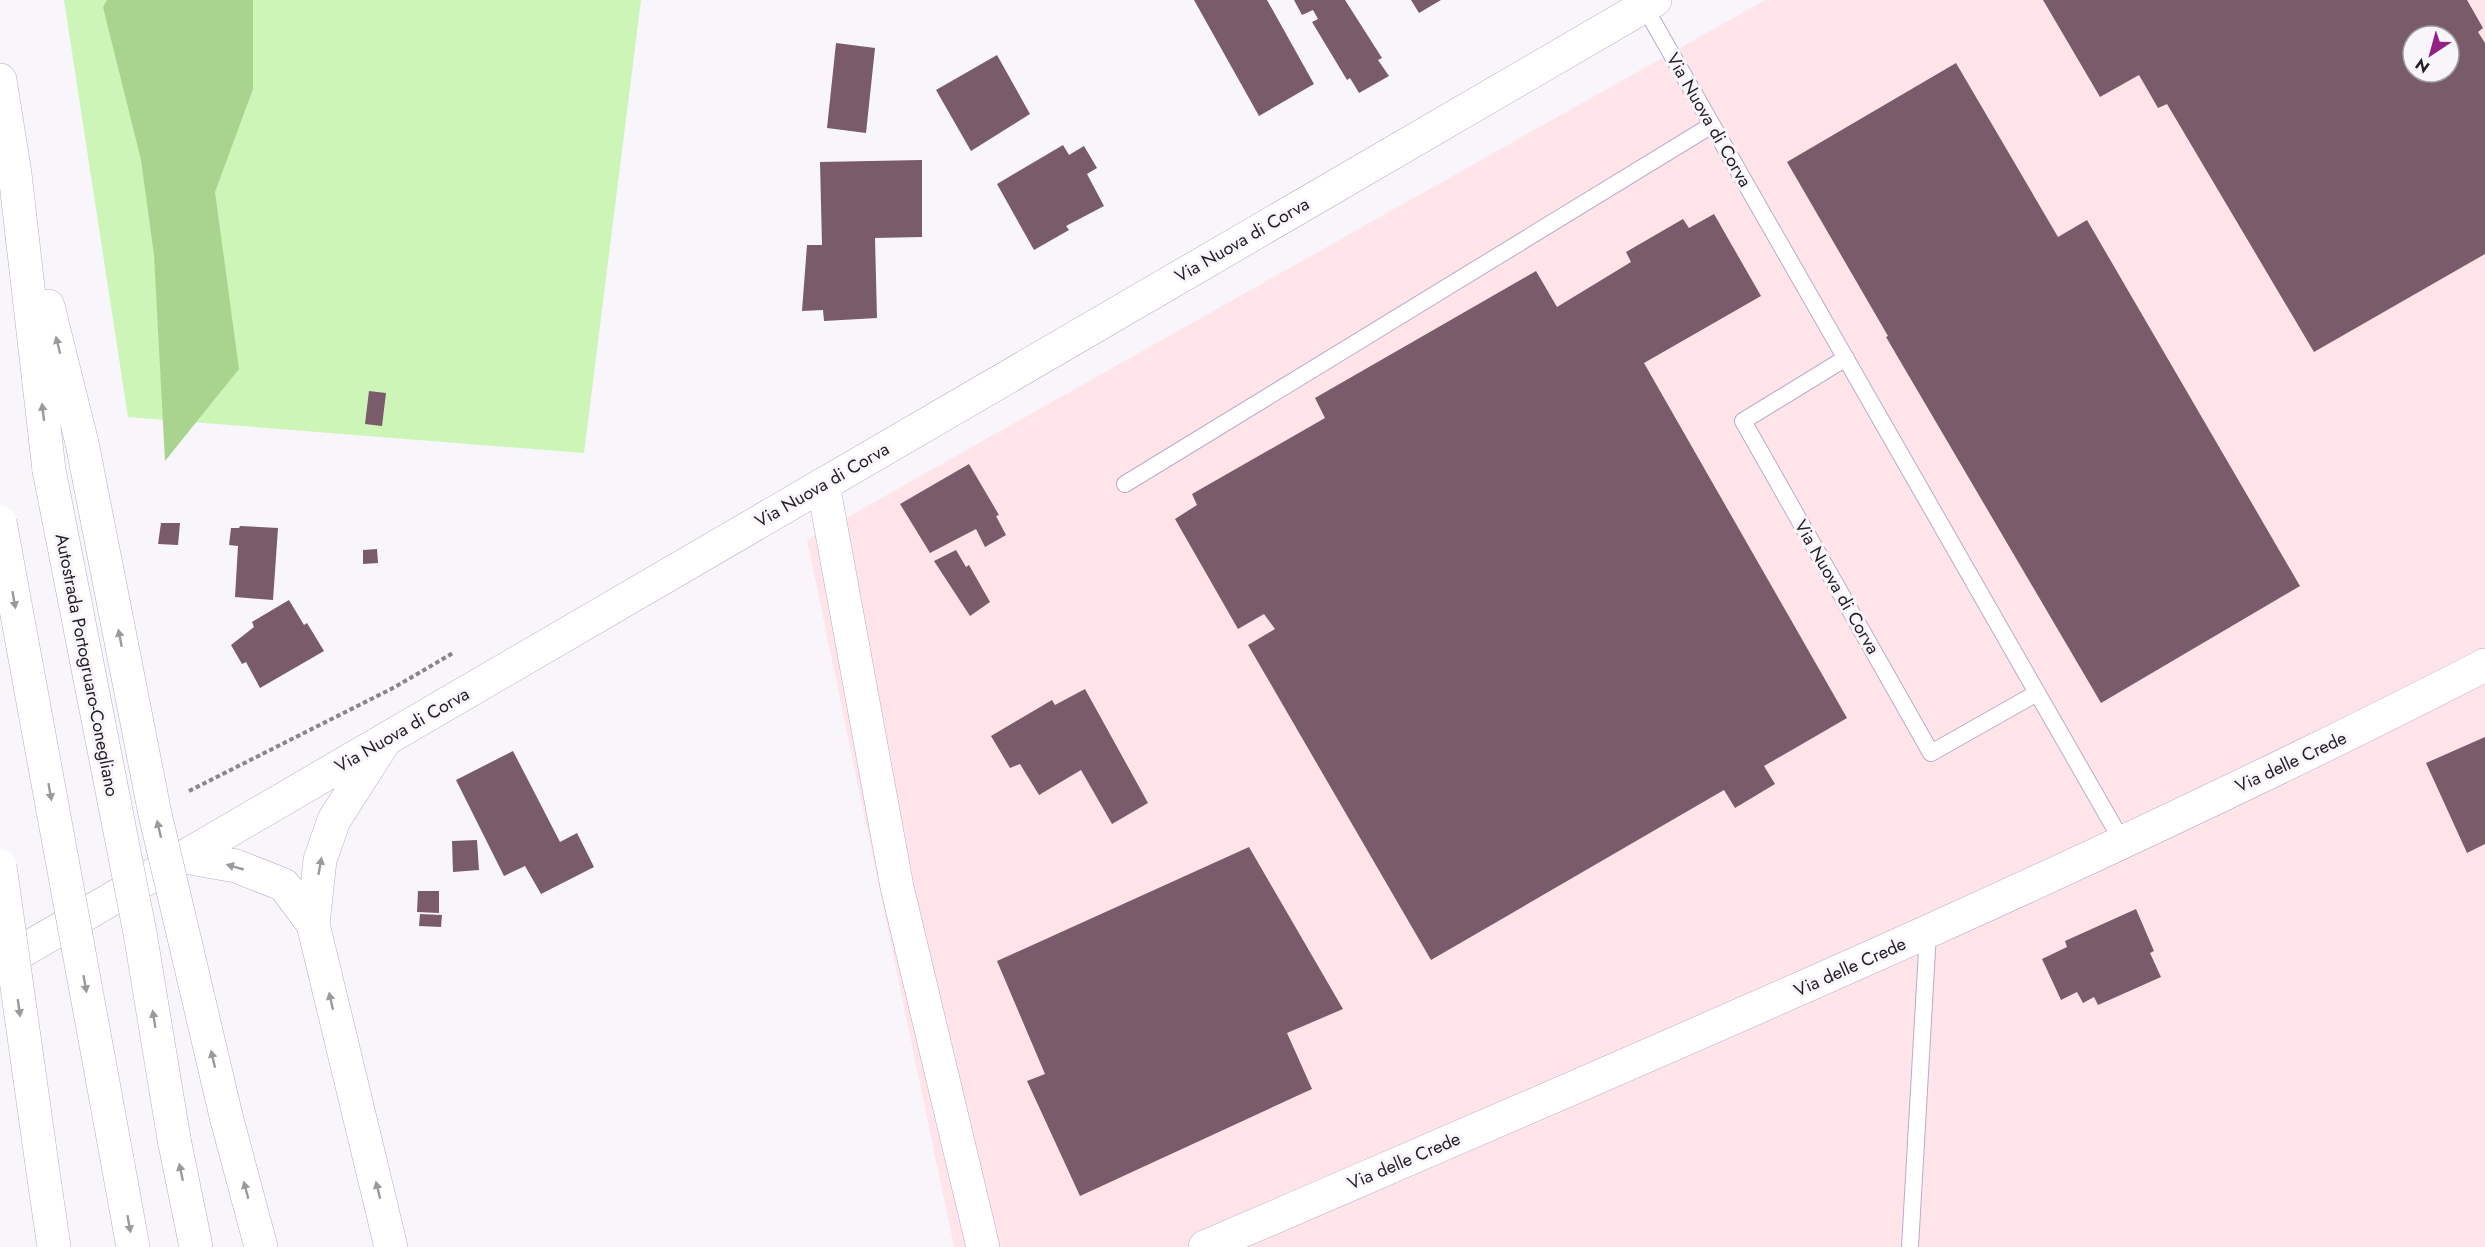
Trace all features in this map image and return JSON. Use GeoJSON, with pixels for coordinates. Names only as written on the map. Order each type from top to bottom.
{"type":"FeatureCollection","features":[{"type":"Feature","properties":{"kind":"main road","name":"Via Nuova di Corva"},"geometry":{"type":"LineString","coordinates":[[0,964],[1649,3]]}},
{"type":"Feature","properties":{"kind":"main road","name":"Autostrada Portogruaro-Conegliano"},"geometry":{"type":"LineString","coordinates":[[0,80],[15,174],[49,470],[140,933],[174,1139],[196,1247]]}},
{"type":"Feature","properties":{"kind":"main road"},"geometry":{"type":"LineString","coordinates":[[15,174],[82,443],[155,814],[226,1116],[261,1247]]}},
{"type":"Feature","properties":{"kind":"main road"},"geometry":{"type":"LineString","coordinates":[[823,484],[897,887],[983,1247]]}},
{"type":"Feature","properties":{"kind":"main road"},"geometry":{"type":"LineString","coordinates":[[0,522],[133,1247]]}},
{"type":"Feature","properties":{"kind":"main road","name":"Via delle Crede"},"geometry":{"type":"LineString","coordinates":[[1205,1247],[1928,933],[2369,724],[2485,665]]}},
{"type":"Feature","properties":{"kind":"main road"},"geometry":{"type":"LineString","coordinates":[[386,739],[334,820],[320,860],[313,924],[392,1247]]}},
{"type":"Feature","properties":{"kind":"main road"},"geometry":{"type":"LineString","coordinates":[[185,857],[236,866],[284,885],[313,924]]}},
{"type":"Feature","properties":{"kind":"main road"},"geometry":{"type":"LineString","coordinates":[[0,866],[54,1247]]}},
{"type":"Feature","properties":{"kind":"lane","name":"Via Nuova di Corva"},"geometry":{"type":"LineString","coordinates":[[1649,3],[1712,125],[2122,841]]}},
{"type":"Feature","properties":{"kind":"lane"},"geometry":{"type":"LineString","coordinates":[[1125,484],[1712,125]]}},
{"type":"Feature","properties":{"kind":"lane","name":"Via Nuova di Corva"},"geometry":{"type":"LineString","coordinates":[[1846,358],[1743,422],[1931,753],[2037,693]]}},
{"type":"Feature","properties":{"kind":"lane"},"geometry":{"type":"LineString","coordinates":[[1910,1247],[1928,933]]}},
{"type":"Feature","properties":{"kind":"path"},"geometry":{"type":"LineString","coordinates":[[185,792],[395,687],[456,652]]}},
{"type":"Feature","properties":{"kind":"shaded area"},"geometry":{"type":"Polygon","coordinates":[[[1765,0],[2485,0],[2485,1247],[954,1247],[807,540],[1765,0]]]}},
{"type":"Feature","properties":{"kind":"green space"},"geometry":{"type":"Polygon","coordinates":[[[64,0],[641,0],[584,453],[128,417],[64,0]]]}},
{"type":"Feature","properties":{"kind":"green space"},"geometry":{"type":"Polygon","coordinates":[[[107,0],[253,0],[253,89],[215,192],[239,369],[165,461],[154,255],[141,160],[103,7],[107,0]]]}},
{"type":"Feature","properties":{"kind":"building"},"geometry":{"type":"Polygon","coordinates":[[[1194,0],[1267,0],[1314,84],[1259,116],[1194,0]]]}},
{"type":"Feature","properties":{"kind":"building"},"geometry":{"type":"Polygon","coordinates":[[[1294,0],[1345,0],[1382,58],[1378,60],[1389,76],[1359,93],[1350,78],[1347,80],[1312,22],[1318,19],[1313,10],[1302,15],[1294,0]]]}},
{"type":"Feature","properties":{"kind":"building"},"geometry":{"type":"Polygon","coordinates":[[[1411,0],[1441,0],[1419,13],[1411,0]]]}},
{"type":"Feature","properties":{"kind":"building"},"geometry":{"type":"Polygon","coordinates":[[[2043,0],[2467,0],[2483,28],[2478,32],[2485,43],[2485,254],[2314,352],[2167,104],[2158,108],[2139,75],[2100,97],[2043,0]]]}},
{"type":"Feature","properties":{"kind":"building"},"geometry":{"type":"Polygon","coordinates":[[[836,43],[875,48],[866,133],[827,128],[836,43]]]}},
{"type":"Feature","properties":{"kind":"building"},"geometry":{"type":"Polygon","coordinates":[[[997,55],[1030,114],[971,151],[936,90],[997,55]]]}},
{"type":"Feature","properties":{"kind":"building"},"geometry":{"type":"Polygon","coordinates":[[[1956,63],[2058,237],[2087,220],[2300,586],[2101,703],[1886,337],[1888,336],[1787,162],[1956,63]]]}},
{"type":"Feature","properties":{"kind":"building"},"geometry":{"type":"Polygon","coordinates":[[[1063,145],[1069,155],[1084,146],[1097,168],[1087,174],[1104,206],[1066,226],[1069,230],[1034,250],[997,184],[1063,145]]]}},
{"type":"Feature","properties":{"kind":"building"},"geometry":{"type":"Polygon","coordinates":[[[922,160],[922,237],[875,238],[877,318],[824,321],[823,310],[802,311],[807,245],[822,245],[820,162],[922,160]]]}},
{"type":"Feature","properties":{"kind":"building"},"geometry":{"type":"Polygon","coordinates":[[[1714,214],[1761,296],[1644,363],[1847,718],[1764,766],[1775,784],[1735,808],[1724,790],[1431,960],[1248,645],[1275,629],[1264,614],[1238,629],[1175,519],[1197,505],[1192,494],[1325,418],[1315,398],[1536,271],[1557,307],[1631,262],[1626,252],[1683,219],[1689,228],[1714,214]]]}},
{"type":"Feature","properties":{"kind":"building"},"geometry":{"type":"Polygon","coordinates":[[[369,391],[386,393],[382,426],[365,424],[369,391]]]}},
{"type":"Feature","properties":{"kind":"building"},"geometry":{"type":"Polygon","coordinates":[[[969,464],[999,515],[996,516],[1006,535],[985,547],[976,529],[930,553],[900,504],[969,464]]]}},
{"type":"Feature","properties":{"kind":"building"},"geometry":{"type":"Polygon","coordinates":[[[161,523],[180,523],[178,545],[158,544],[161,523]]]}},
{"type":"Feature","properties":{"kind":"building"},"geometry":{"type":"Polygon","coordinates":[[[240,526],[278,528],[273,600],[235,597],[238,546],[229,545],[231,528],[240,526]]]}},
{"type":"Feature","properties":{"kind":"building"},"geometry":{"type":"Polygon","coordinates":[[[377,549],[378,563],[363,564],[363,550],[377,549]]]}},
{"type":"Feature","properties":{"kind":"building"},"geometry":{"type":"Polygon","coordinates":[[[956,550],[966,567],[969,565],[990,602],[970,616],[934,561],[956,550]]]}},
{"type":"Feature","properties":{"kind":"building"},"geometry":{"type":"Polygon","coordinates":[[[289,600],[304,625],[307,623],[324,651],[260,688],[246,662],[242,664],[231,645],[254,627],[252,622],[289,600]]]}},
{"type":"Feature","properties":{"kind":"building"},"geometry":{"type":"Polygon","coordinates":[[[1085,689],[1148,803],[1112,824],[1081,770],[1039,795],[1020,764],[1010,768],[991,736],[1052,700],[1055,705],[1085,689]]]}},
{"type":"Feature","properties":{"kind":"building"},"geometry":{"type":"Polygon","coordinates":[[[2485,737],[2485,844],[2467,853],[2426,763],[2485,737]]]}},
{"type":"Feature","properties":{"kind":"building"},"geometry":{"type":"Polygon","coordinates":[[[513,751],[560,842],[577,833],[594,867],[541,894],[525,866],[504,876],[456,780],[513,751]]]}},
{"type":"Feature","properties":{"kind":"building"},"geometry":{"type":"Polygon","coordinates":[[[477,840],[479,870],[453,872],[452,841],[477,840]]]}},
{"type":"Feature","properties":{"kind":"building"},"geometry":{"type":"Polygon","coordinates":[[[1249,847],[1343,1009],[1287,1033],[1312,1089],[1080,1196],[1027,1081],[1045,1074],[997,961],[1249,847]]]}},
{"type":"Feature","properties":{"kind":"building"},"geometry":{"type":"Polygon","coordinates":[[[418,891],[439,891],[439,913],[417,912],[418,891]]]}},
{"type":"Feature","properties":{"kind":"building"},"geometry":{"type":"Polygon","coordinates":[[[2136,909],[2154,951],[2150,953],[2161,977],[2098,1005],[2094,997],[2083,1003],[2077,992],[2061,1000],[2042,959],[2067,947],[2065,941],[2136,909]]]}},
{"type":"Feature","properties":{"kind":"building"},"geometry":{"type":"Polygon","coordinates":[[[420,914],[442,915],[441,927],[419,926],[420,914]]]}}]}
